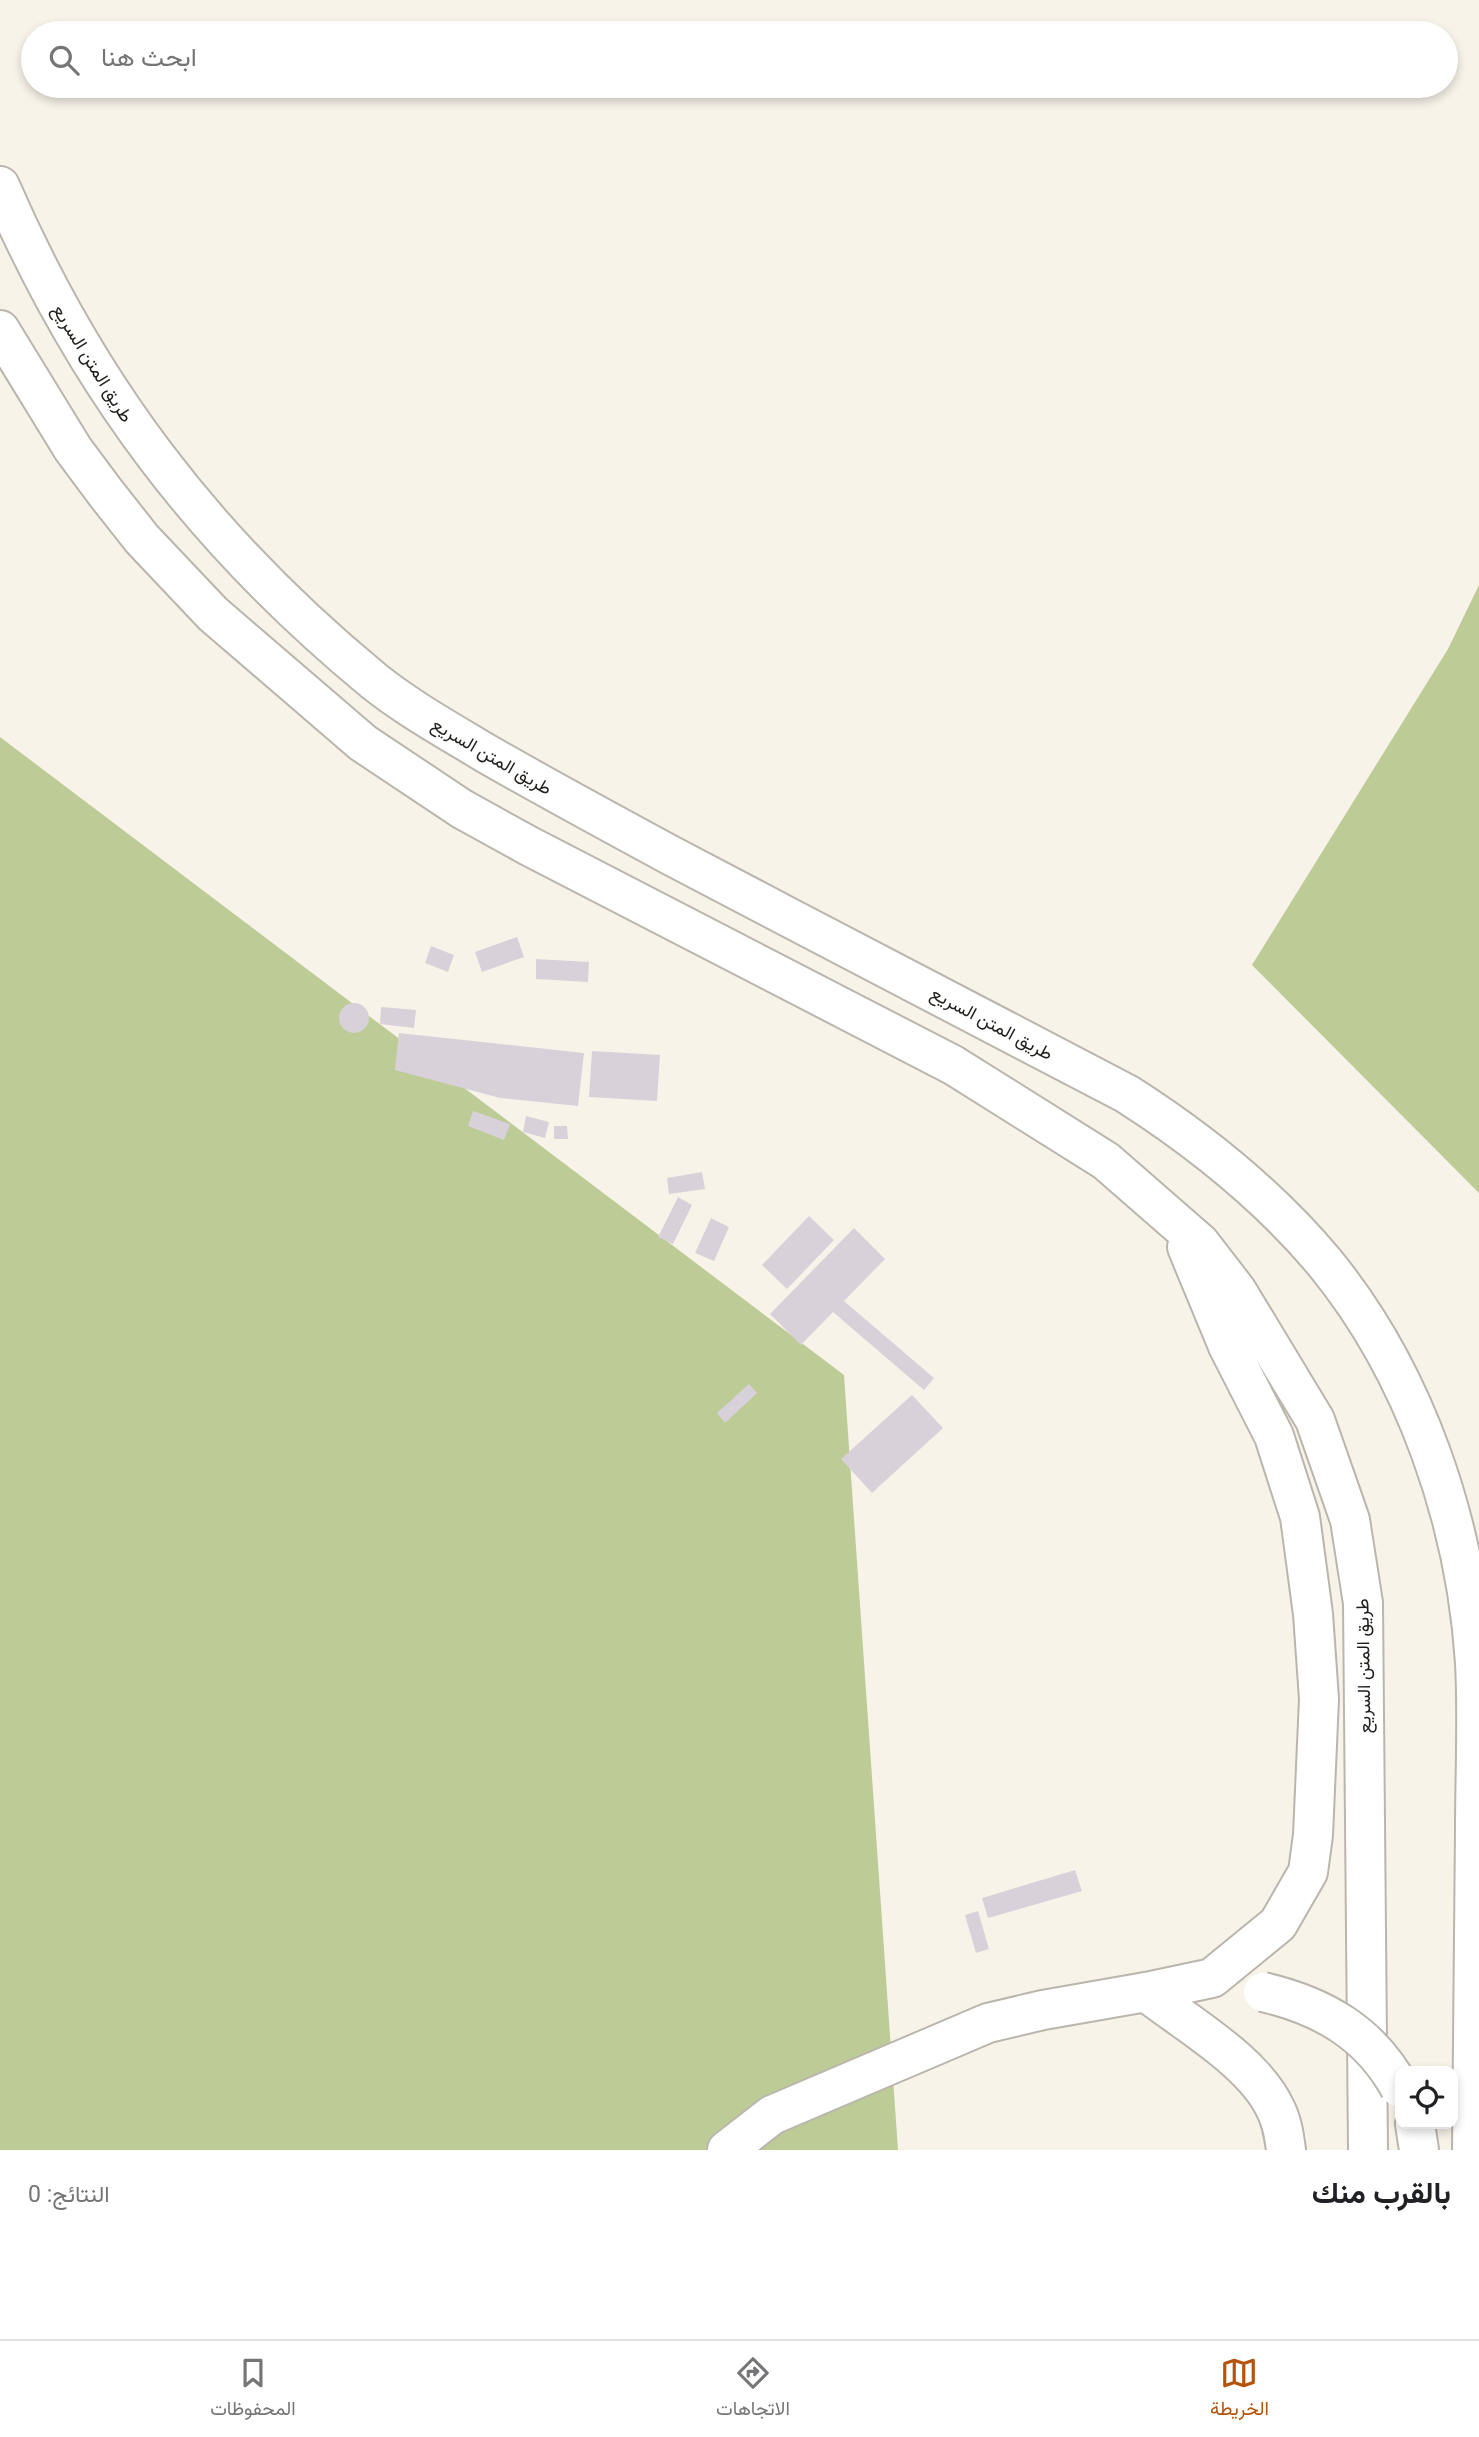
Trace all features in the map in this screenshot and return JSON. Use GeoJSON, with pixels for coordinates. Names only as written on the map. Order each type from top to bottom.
{"type":"FeatureCollection","features":[{"type":"Feature","properties":{"kind":"main road","name":"طريق المتن السريع"},"geometry":{"type":"LineString","coordinates":[[0,186],[55,304],[85,357],[176,487],[264,582],[377,683],[432,722],[567,800],[1127,1094],[1178,1126],[1224,1164],[1324,1263],[1365,1320],[1405,1392],[1442,1484],[1466,1594],[1475,1663],[1472,2150]]}},
{"type":"Feature","properties":{"kind":"main road","name":"طريق المتن السريع"},"geometry":{"type":"LineString","coordinates":[[0,330],[73,449],[142,539],[212,614],[363,743],[462,809],[529,846],[953,1065],[1106,1161],[1200,1243],[1237,1291],[1315,1420],[1350,1520],[1363,1603],[1368,2150]]}},
{"type":"Feature","properties":{"kind":"main road"},"geometry":{"type":"LineString","coordinates":[[1178,1222],[1213,1314],[1274,1436],[1290,1482],[1300,1517],[1307,1559],[1319,1699],[1308,1872],[1278,1924],[1212,1978]]}},
{"type":"Feature","properties":{"kind":"main road"},"geometry":{"type":"LineString","coordinates":[[727,2150],[772,2115],[988,2023],[1212,1978],[1316,2007],[1339,2020],[1387,2063],[1395,2078]]}},
{"type":"Feature","properties":{"kind":"main road"},"geometry":{"type":"LineString","coordinates":[[1146,1992],[1256,2080],[1275,2106],[1286,2150]]}},
{"type":"Feature","properties":{"kind":"main road"},"geometry":{"type":"LineString","coordinates":[[1416,2129],[1419,2150]]}},
{"type":"Feature","properties":{"kind":"green space"},"geometry":{"type":"Polygon","coordinates":[[[1479,585],[1479,1193],[1252,965],[1448,649],[1479,585]]]}},
{"type":"Feature","properties":{"kind":"green space"},"geometry":{"type":"Polygon","coordinates":[[[0,737],[844,1375],[898,2150],[0,2150],[0,737]]]}},
{"type":"Feature","properties":{"kind":"building"},"geometry":{"type":"Polygon","coordinates":[[[517,937],[524,957],[482,972],[475,952],[517,937]]]}},
{"type":"Feature","properties":{"kind":"building"},"geometry":{"type":"Polygon","coordinates":[[[431,946],[454,955],[448,972],[425,963],[431,946]]]}},
{"type":"Feature","properties":{"kind":"building"},"geometry":{"type":"Polygon","coordinates":[[[536,959],[589,962],[588,982],[536,979],[536,959]]]}},
{"type":"Feature","properties":{"kind":"building"},"geometry":{"type":"Polygon","coordinates":[[[354,1003],[365,1007],[369,1018],[365,1029],[354,1033],[343,1029],[339,1018],[343,1007],[354,1003]]]}},
{"type":"Feature","properties":{"kind":"building"},"geometry":{"type":"Polygon","coordinates":[[[381,1007],[416,1010],[414,1028],[380,1024],[381,1007]]]}},
{"type":"Feature","properties":{"kind":"building"},"geometry":{"type":"Polygon","coordinates":[[[399,1033],[584,1053],[578,1106],[500,1098],[395,1070],[399,1033]]]}},
{"type":"Feature","properties":{"kind":"building"},"geometry":{"type":"Polygon","coordinates":[[[592,1051],[660,1055],[657,1101],[589,1097],[592,1051]]]}},
{"type":"Feature","properties":{"kind":"building"},"geometry":{"type":"Polygon","coordinates":[[[473,1111],[510,1124],[504,1140],[468,1126],[473,1111]]]}},
{"type":"Feature","properties":{"kind":"building"},"geometry":{"type":"Polygon","coordinates":[[[526,1116],[549,1122],[545,1138],[523,1132],[526,1116]]]}},
{"type":"Feature","properties":{"kind":"building"},"geometry":{"type":"Polygon","coordinates":[[[554,1126],[567,1126],[568,1139],[554,1139],[554,1126]]]}},
{"type":"Feature","properties":{"kind":"building"},"geometry":{"type":"Polygon","coordinates":[[[702,1172],[705,1189],[669,1194],[667,1178],[702,1172]]]}},
{"type":"Feature","properties":{"kind":"building"},"geometry":{"type":"Polygon","coordinates":[[[678,1197],[692,1205],[673,1244],[658,1237],[678,1197]]]}},
{"type":"Feature","properties":{"kind":"building"},"geometry":{"type":"Polygon","coordinates":[[[809,1216],[834,1240],[787,1289],[762,1265],[809,1216]]]}},
{"type":"Feature","properties":{"kind":"building"},"geometry":{"type":"Polygon","coordinates":[[[711,1218],[729,1227],[714,1261],[695,1253],[711,1218]]]}},
{"type":"Feature","properties":{"kind":"building"},"geometry":{"type":"Polygon","coordinates":[[[854,1228],[885,1259],[844,1301],[934,1378],[924,1390],[833,1312],[801,1345],[770,1314],[854,1228]]]}},
{"type":"Feature","properties":{"kind":"building"},"geometry":{"type":"Polygon","coordinates":[[[749,1384],[757,1393],[725,1423],[717,1413],[749,1384]]]}},
{"type":"Feature","properties":{"kind":"building"},"geometry":{"type":"Polygon","coordinates":[[[912,1395],[943,1428],[872,1493],[841,1459],[912,1395]]]}},
{"type":"Feature","properties":{"kind":"building"},"geometry":{"type":"Polygon","coordinates":[[[1075,1870],[1082,1891],[988,1918],[982,1898],[1075,1870]]]}},
{"type":"Feature","properties":{"kind":"building"},"geometry":{"type":"Polygon","coordinates":[[[978,1911],[989,1949],[976,1953],[965,1915],[978,1911]]]}}]}
